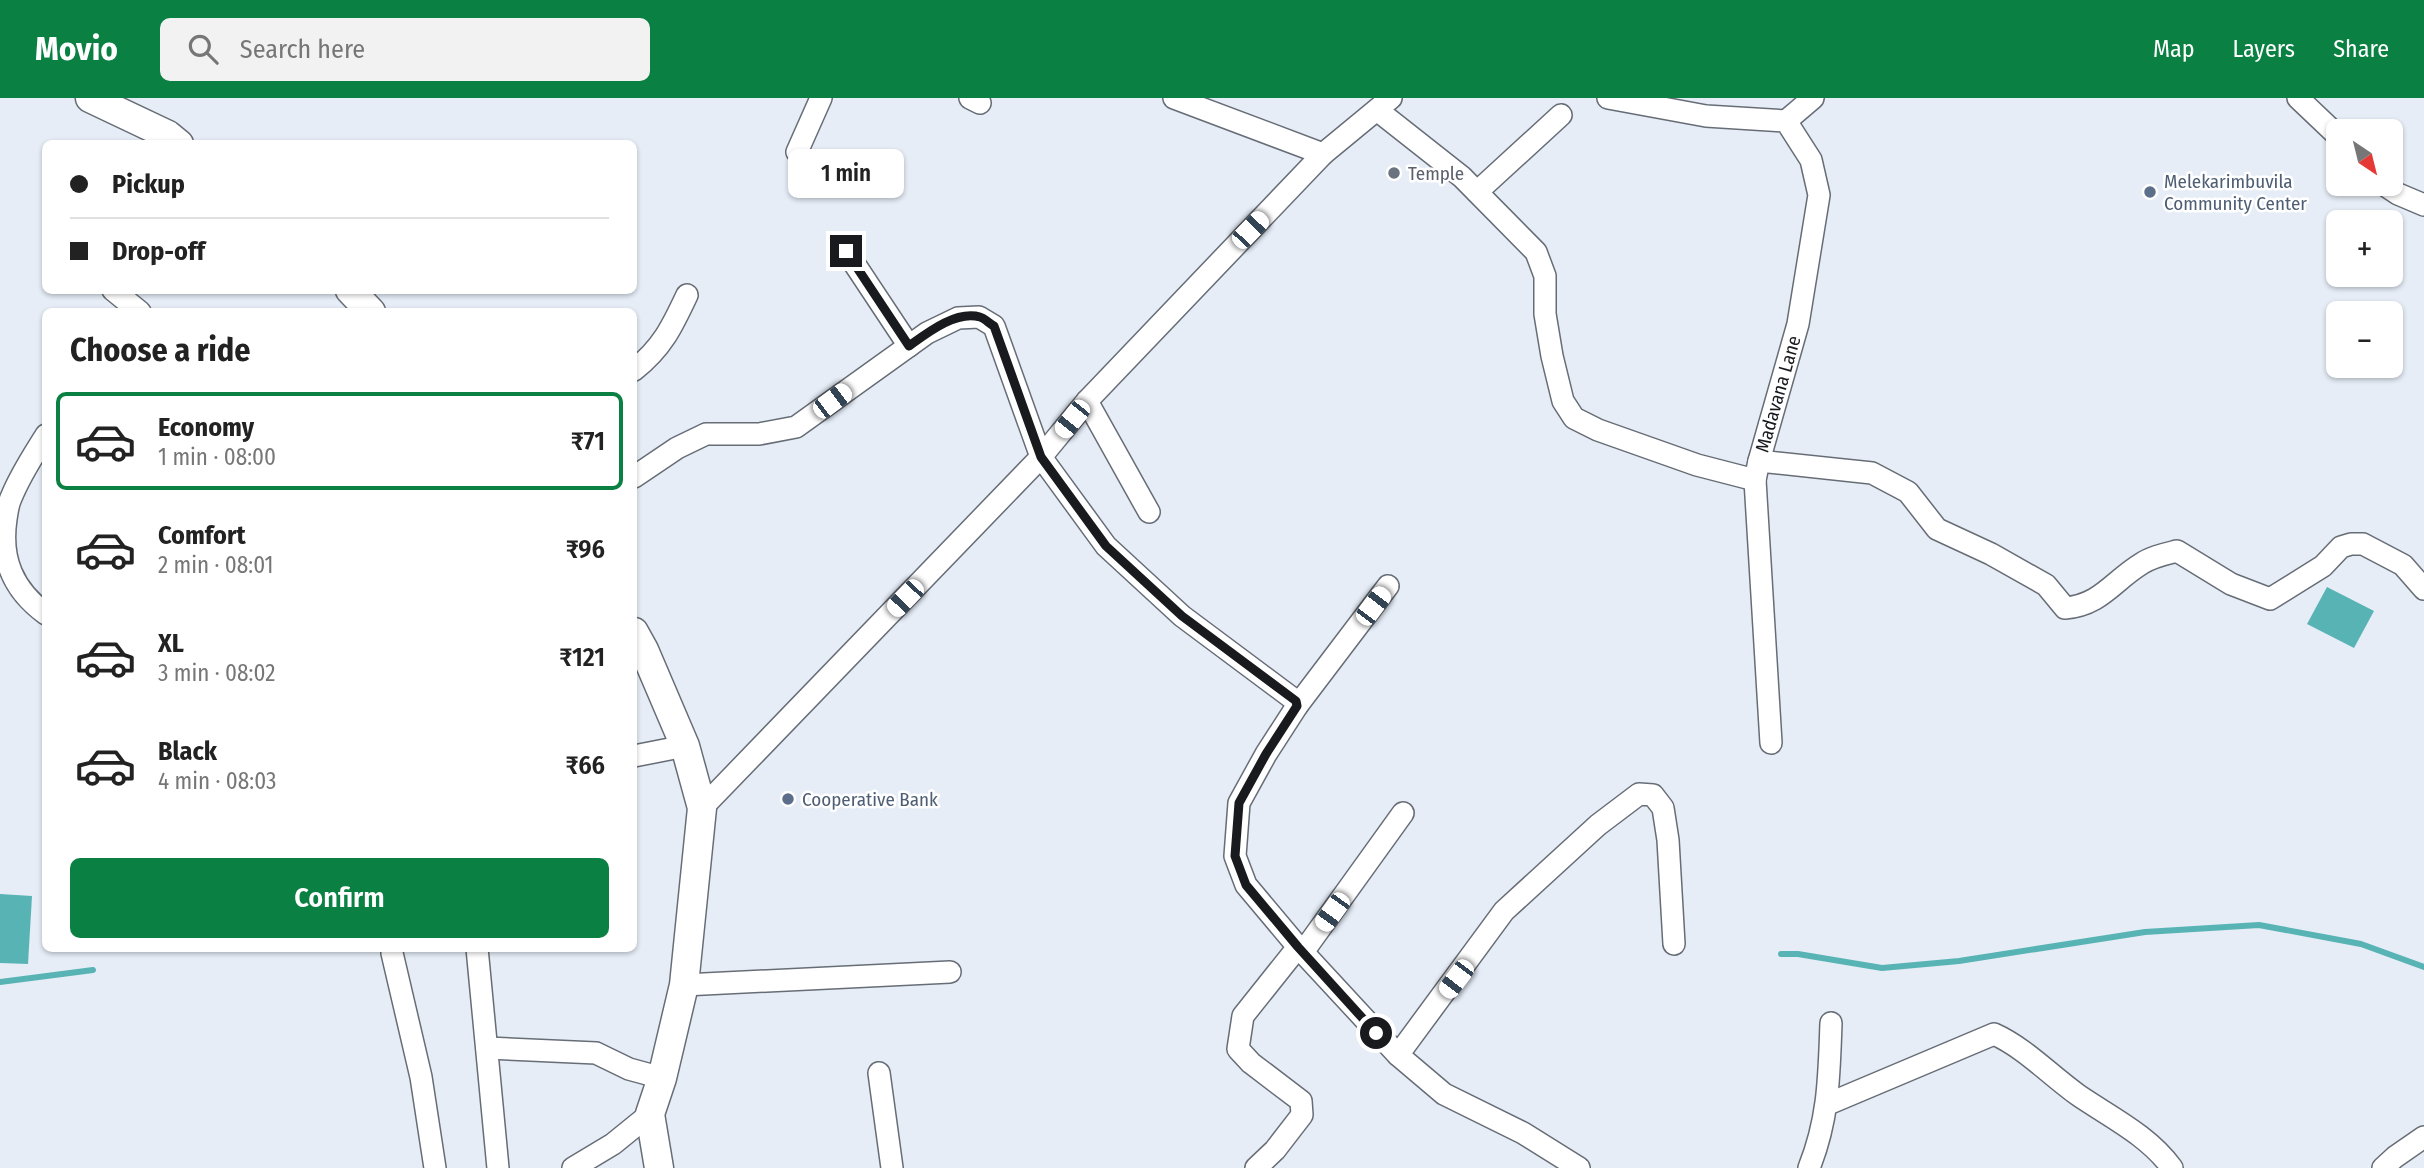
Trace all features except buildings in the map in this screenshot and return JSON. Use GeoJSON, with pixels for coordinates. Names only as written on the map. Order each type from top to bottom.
{"type":"FeatureCollection","features":[{"type":"Feature","properties":{"kind":"main road"},"geometry":{"type":"LineString","coordinates":[[102,101],[174,140]]}},
{"type":"Feature","properties":{"kind":"main road"},"geometry":{"type":"LineString","coordinates":[[354,294],[368,308]]}},
{"type":"Feature","properties":{"kind":"main road"},"geometry":{"type":"LineString","coordinates":[[637,637],[685,746],[702,808],[684,985],[662,1078],[650,1114],[659,1168]]}},
{"type":"Feature","properties":{"kind":"street"},"geometry":{"type":"LineString","coordinates":[[797,152],[821,98]]}},
{"type":"Feature","properties":{"kind":"street"},"geometry":{"type":"LineString","coordinates":[[1174,98],[1323,154]]}},
{"type":"Feature","properties":{"kind":"street"},"geometry":{"type":"LineString","coordinates":[[1608,98],[1706,116],[1786,121],[1813,98]]}},
{"type":"Feature","properties":{"kind":"street"},"geometry":{"type":"LineString","coordinates":[[2298,98],[2326,125]]}},
{"type":"Feature","properties":{"kind":"street"},"geometry":{"type":"LineString","coordinates":[[702,808],[1041,457],[1087,401],[1323,154],[1384,104],[1477,191],[1536,252],[1545,276],[1545,314],[1552,356],[1563,401],[1574,418],[1598,430],[1697,465],[1757,471],[1771,743]]}},
{"type":"Feature","properties":{"kind":"street"},"geometry":{"type":"LineString","coordinates":[[1477,191],[1560,116]]}},
{"type":"Feature","properties":{"kind":"street","name":"Madavana Lane"},"geometry":{"type":"LineString","coordinates":[[1786,121],[1811,160],[1819,195],[1798,324],[1757,471],[1872,473],[1908,492],[1937,529],[1991,554],[2046,585],[2065,608],[2081,607],[2095,600],[2141,563],[2178,551],[2231,584],[2270,599],[2323,566],[2341,547],[2364,544],[2403,565],[2424,589]]}},
{"type":"Feature","properties":{"kind":"street"},"geometry":{"type":"LineString","coordinates":[[2403,196],[2424,205]]}},
{"type":"Feature","properties":{"kind":"street"},"geometry":{"type":"LineString","coordinates":[[846,251],[909,346]]}},
{"type":"Feature","properties":{"kind":"street"},"geometry":{"type":"LineString","coordinates":[[118,294],[135,308]]}},
{"type":"Feature","properties":{"kind":"street"},"geometry":{"type":"LineString","coordinates":[[637,368],[651,356],[670,332],[687,295]]}},
{"type":"Feature","properties":{"kind":"street"},"geometry":{"type":"LineString","coordinates":[[637,475],[677,448],[706,434],[759,434],[796,427],[927,333],[958,318],[979,317],[994,326],[1041,457],[1106,546],[1182,616],[1272,681],[1296,701],[1297,706]]}},
{"type":"Feature","properties":{"kind":"street"},"geometry":{"type":"LineString","coordinates":[[1087,401],[1149,512]]}},
{"type":"Feature","properties":{"kind":"street"},"geometry":{"type":"LineString","coordinates":[[42,441],[9,501],[3,559],[19,590],[31,604],[42,611]]}},
{"type":"Feature","properties":{"kind":"street"},"geometry":{"type":"LineString","coordinates":[[1388,586],[1297,706],[1266,754],[1239,803],[1235,856],[1246,885],[1300,949],[1398,1055],[1444,1094],[1523,1133],[1579,1168]]}},
{"type":"Feature","properties":{"kind":"street"},"geometry":{"type":"LineString","coordinates":[[637,755],[685,746]]}},
{"type":"Feature","properties":{"kind":"street"},"geometry":{"type":"LineString","coordinates":[[1398,1055],[1504,911],[1598,825],[1639,794],[1653,795],[1663,808],[1668,840],[1674,944]]}},
{"type":"Feature","properties":{"kind":"street"},"geometry":{"type":"LineString","coordinates":[[1256,1168],[1275,1150],[1301,1115],[1301,1101],[1251,1063],[1238,1049],[1243,1016],[1300,949],[1403,813]]}},
{"type":"Feature","properties":{"kind":"street"},"geometry":{"type":"LineString","coordinates":[[477,952],[498,1168]]}},
{"type":"Feature","properties":{"kind":"street"},"geometry":{"type":"LineString","coordinates":[[392,953],[421,1077],[435,1168]]}},
{"type":"Feature","properties":{"kind":"street"},"geometry":{"type":"LineString","coordinates":[[684,985],[950,972]]}},
{"type":"Feature","properties":{"kind":"street"},"geometry":{"type":"LineString","coordinates":[[1809,1168],[1828,1104],[1831,1023]]}},
{"type":"Feature","properties":{"kind":"street"},"geometry":{"type":"LineString","coordinates":[[1828,1104],[1994,1034],[2008,1041],[2079,1096],[2149,1143],[2172,1168]]}},
{"type":"Feature","properties":{"kind":"street"},"geometry":{"type":"LineString","coordinates":[[487,1048],[596,1053],[629,1069],[662,1078]]}},
{"type":"Feature","properties":{"kind":"street"},"geometry":{"type":"LineString","coordinates":[[879,1073],[892,1168]]}},
{"type":"Feature","properties":{"kind":"street"},"geometry":{"type":"LineString","coordinates":[[573,1168],[613,1144],[650,1114]]}},
{"type":"Feature","properties":{"kind":"street"},"geometry":{"type":"LineString","coordinates":[[2383,1168],[2424,1137]]}},
{"type":"Feature","properties":{"kind":"water"},"geometry":{"type":"Polygon","coordinates":[[[2327,587],[2374,611],[2354,648],[2307,624],[2327,587]]]}},
{"type":"Feature","properties":{"kind":"water"},"geometry":{"type":"Polygon","coordinates":[[[0,894],[32,896],[28,964],[0,963],[0,894]]]}},
{"type":"Feature","properties":{"kind":"waterway"},"geometry":{"type":"LineString","coordinates":[[1781,954],[1798,954],[1882,968],[1959,961],[2145,932],[2259,925],[2361,944],[2424,967]]}},
{"type":"Feature","properties":{"kind":"waterway"},"geometry":{"type":"LineString","coordinates":[[0,982],[93,970]]}},
{"type":"Feature","properties":{"kind":"place","name":"Temple"},"geometry":{"type":"Point","coordinates":[1394,173]}},
{"type":"Feature","properties":{"kind":"place","name":"Melekarimbuvila Community Center"},"geometry":{"type":"Point","coordinates":[2150,192]}},
{"type":"Feature","properties":{"kind":"place","name":"Cooperative Bank"},"geometry":{"type":"Point","coordinates":[788,799]}},
{"type":"Feature","properties":{"kind":"route"},"geometry":{"type":"LineString","coordinates":[[846,251],[909,346],[927,333],[958,318],[979,317],[994,326],[1041,457],[1106,546],[1182,616],[1296,701],[1297,706],[1239,803],[1235,856],[1246,885],[1376,1033]]}}]}
